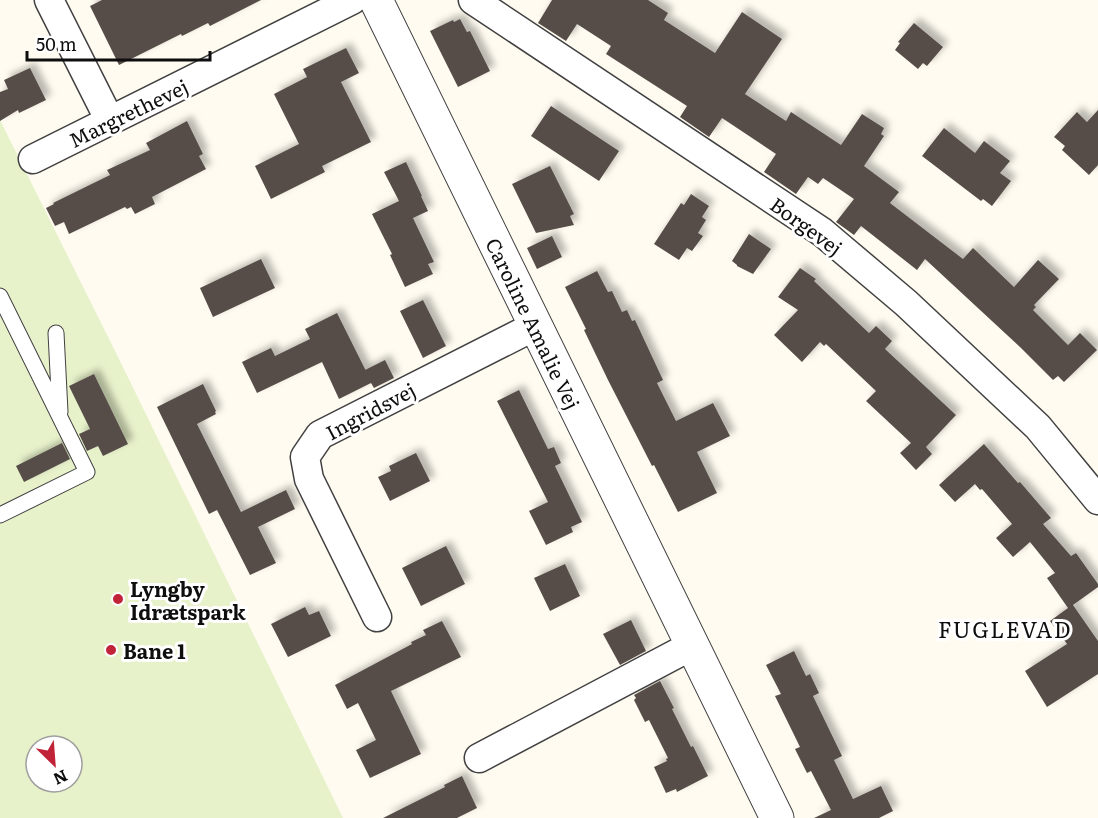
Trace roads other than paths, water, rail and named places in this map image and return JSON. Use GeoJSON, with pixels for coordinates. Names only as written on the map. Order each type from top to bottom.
{"type":"FeatureCollection","features":[{"type":"Feature","properties":{"kind":"street"},"geometry":{"type":"LineString","coordinates":[[49,0],[110,121]]}},
{"type":"Feature","properties":{"kind":"street","name":"Margrethevej"},"geometry":{"type":"LineString","coordinates":[[33,159],[352,0]]}},
{"type":"Feature","properties":{"kind":"street","name":"Caroline Amalie Vej"},"geometry":{"type":"LineString","coordinates":[[376,0],[777,818]]}},
{"type":"Feature","properties":{"kind":"street","name":"Borgevej"},"geometry":{"type":"LineString","coordinates":[[473,0],[822,232],[906,303],[1038,427],[1098,500]]}},
{"type":"Feature","properties":{"kind":"street","name":"Ingridsvej"},"geometry":{"type":"LineString","coordinates":[[376,617],[309,479],[305,457],[320,435],[535,326]]}},
{"type":"Feature","properties":{"kind":"street"},"geometry":{"type":"LineString","coordinates":[[479,758],[693,645]]}},
{"type":"Feature","properties":{"kind":"lane"},"geometry":{"type":"LineString","coordinates":[[0,296],[87,472],[0,515]]}},
{"type":"Feature","properties":{"kind":"lane"},"geometry":{"type":"LineString","coordinates":[[56,333],[60,418]]}},
{"type":"Feature","properties":{"kind":"place","name":"Lyngby Idrætspark"},"geometry":{"type":"Point","coordinates":[118,599]}},
{"type":"Feature","properties":{"kind":"place","name":"Bane 1"},"geometry":{"type":"Point","coordinates":[111,650]}},
{"type":"Feature","properties":{"kind":"district","name":"FUGLEVAD"},"geometry":{"type":"Point","coordinates":[1005,628]}}]}
